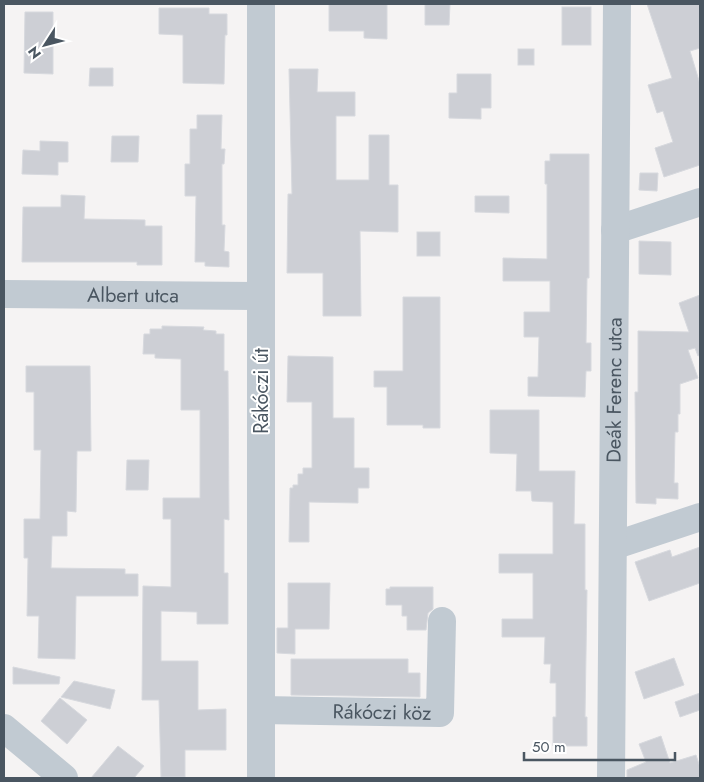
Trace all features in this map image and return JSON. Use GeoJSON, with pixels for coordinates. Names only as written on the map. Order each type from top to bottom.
{"type":"FeatureCollection","features":[{"type":"Feature","properties":{"kind":"street","name":"Rákóczi út"},"geometry":{"type":"LineString","coordinates":[[261,4],[261,778]]}},
{"type":"Feature","properties":{"kind":"street","name":"Deák Ferenc utca"},"geometry":{"type":"LineString","coordinates":[[612,778],[617,4]]}},
{"type":"Feature","properties":{"kind":"street"},"geometry":{"type":"LineString","coordinates":[[615,230],[700,202]]}},
{"type":"Feature","properties":{"kind":"street","name":"Albert utca"},"geometry":{"type":"LineString","coordinates":[[4,294],[261,296]]}},
{"type":"Feature","properties":{"kind":"street"},"geometry":{"type":"LineString","coordinates":[[613,546],[700,517]]}},
{"type":"Feature","properties":{"kind":"street","name":"Rákóczi köz"},"geometry":{"type":"LineString","coordinates":[[261,710],[440,714],[442,621]]}},
{"type":"Feature","properties":{"kind":"street"},"geometry":{"type":"LineString","coordinates":[[4,728],[64,778]]}},
{"type":"Feature","properties":{"kind":"building"},"geometry":{"type":"Polygon","coordinates":[[[329,4],[387,4],[387,39],[364,38],[364,31],[329,31],[329,4]]]}},
{"type":"Feature","properties":{"kind":"building"},"geometry":{"type":"Polygon","coordinates":[[[425,4],[450,4],[449,25],[425,25],[425,4]]]}},
{"type":"Feature","properties":{"kind":"building"},"geometry":{"type":"Polygon","coordinates":[[[647,4],[700,4],[700,48],[690,51],[700,84],[700,165],[664,177],[655,148],[673,142],[663,111],[657,113],[648,85],[672,78],[647,4]]]}},
{"type":"Feature","properties":{"kind":"building"},"geometry":{"type":"Polygon","coordinates":[[[562,7],[591,7],[591,45],[562,45],[562,7]]]}},
{"type":"Feature","properties":{"kind":"building"},"geometry":{"type":"Polygon","coordinates":[[[159,8],[209,8],[209,14],[227,14],[224,84],[183,83],[183,35],[159,34],[159,8]]]}},
{"type":"Feature","properties":{"kind":"building"},"geometry":{"type":"Polygon","coordinates":[[[25,12],[53,12],[53,74],[24,73],[25,12]]]}},
{"type":"Feature","properties":{"kind":"building"},"geometry":{"type":"Polygon","coordinates":[[[518,49],[534,49],[534,65],[518,65],[518,49]]]}},
{"type":"Feature","properties":{"kind":"building"},"geometry":{"type":"Polygon","coordinates":[[[90,68],[113,68],[113,86],[89,86],[90,68]]]}},
{"type":"Feature","properties":{"kind":"building"},"geometry":{"type":"Polygon","coordinates":[[[289,69],[318,69],[317,92],[355,92],[355,116],[336,116],[336,180],[369,180],[369,135],[389,135],[389,185],[398,185],[398,232],[360,231],[361,316],[323,316],[323,273],[287,273],[288,194],[292,194],[289,69]]]}},
{"type":"Feature","properties":{"kind":"building"},"geometry":{"type":"Polygon","coordinates":[[[457,74],[491,74],[491,108],[481,108],[481,119],[449,118],[449,93],[457,93],[457,74]]]}},
{"type":"Feature","properties":{"kind":"building"},"geometry":{"type":"Polygon","coordinates":[[[197,115],[222,115],[221,149],[225,149],[224,164],[222,164],[222,225],[225,225],[224,251],[229,252],[229,267],[205,266],[205,262],[195,262],[196,196],[185,196],[185,164],[190,164],[190,129],[197,129],[197,115]]]}},
{"type":"Feature","properties":{"kind":"building"},"geometry":{"type":"Polygon","coordinates":[[[112,136],[139,136],[138,162],[111,162],[112,136]]]}},
{"type":"Feature","properties":{"kind":"building"},"geometry":{"type":"Polygon","coordinates":[[[40,141],[68,142],[68,162],[58,162],[58,175],[22,174],[23,150],[40,151],[40,141]]]}},
{"type":"Feature","properties":{"kind":"building"},"geometry":{"type":"Polygon","coordinates":[[[550,154],[589,154],[589,278],[587,278],[586,343],[591,343],[591,371],[586,371],[585,397],[528,396],[528,377],[538,377],[539,337],[524,337],[524,312],[550,312],[550,281],[503,281],[503,258],[547,259],[547,184],[545,184],[545,161],[550,161],[550,154]]]}},
{"type":"Feature","properties":{"kind":"building"},"geometry":{"type":"Polygon","coordinates":[[[640,173],[658,173],[657,191],[639,190],[640,173]]]}},
{"type":"Feature","properties":{"kind":"building"},"geometry":{"type":"Polygon","coordinates":[[[61,195],[85,196],[84,219],[145,220],[145,226],[162,226],[162,265],[137,265],[137,262],[22,262],[23,207],[61,207],[61,195]]]}},
{"type":"Feature","properties":{"kind":"building"},"geometry":{"type":"Polygon","coordinates":[[[475,196],[509,196],[509,213],[475,212],[475,196]]]}},
{"type":"Feature","properties":{"kind":"building"},"geometry":{"type":"Polygon","coordinates":[[[417,232],[440,232],[440,256],[417,256],[417,232]]]}},
{"type":"Feature","properties":{"kind":"building"},"geometry":{"type":"Polygon","coordinates":[[[639,241],[671,242],[671,275],[639,274],[639,241]]]}},
{"type":"Feature","properties":{"kind":"building"},"geometry":{"type":"Polygon","coordinates":[[[700,295],[700,355],[698,356],[695,348],[688,350],[698,378],[680,384],[680,414],[678,414],[678,432],[675,432],[674,483],[678,483],[678,499],[656,498],[656,504],[636,503],[635,392],[638,392],[638,331],[689,332],[679,303],[700,295]]]}},
{"type":"Feature","properties":{"kind":"building"},"geometry":{"type":"Polygon","coordinates":[[[403,297],[440,297],[440,428],[423,428],[423,425],[387,425],[387,387],[374,387],[374,371],[403,371],[403,297]]]}},
{"type":"Feature","properties":{"kind":"building"},"geometry":{"type":"Polygon","coordinates":[[[162,326],[204,327],[203,330],[224,334],[224,371],[228,371],[229,520],[224,519],[224,573],[228,573],[228,624],[197,624],[197,612],[161,611],[161,661],[198,661],[198,710],[226,709],[226,750],[185,750],[185,777],[161,777],[159,700],[142,700],[143,586],[171,587],[171,519],[163,519],[163,498],[200,498],[200,410],[181,410],[181,359],[155,358],[155,354],[143,354],[144,334],[150,334],[150,329],[162,329],[162,326]]]}},
{"type":"Feature","properties":{"kind":"building"},"geometry":{"type":"Polygon","coordinates":[[[288,356],[333,357],[333,418],[354,418],[354,468],[369,468],[369,488],[358,488],[358,503],[309,502],[309,542],[289,542],[290,488],[293,488],[293,485],[298,485],[298,474],[303,474],[303,468],[312,468],[312,402],[287,402],[288,356]]]}},
{"type":"Feature","properties":{"kind":"building"},"geometry":{"type":"Polygon","coordinates":[[[26,366],[90,366],[91,451],[77,451],[76,512],[67,511],[67,536],[52,536],[51,568],[125,569],[125,574],[138,574],[138,596],[76,596],[75,659],[38,658],[39,616],[27,616],[28,558],[24,558],[24,519],[40,519],[41,450],[34,450],[34,392],[26,392],[26,366]]]}},
{"type":"Feature","properties":{"kind":"building"},"geometry":{"type":"Polygon","coordinates":[[[490,410],[539,410],[539,471],[575,471],[574,524],[585,524],[585,590],[587,590],[585,717],[587,717],[587,746],[553,746],[553,717],[556,717],[556,683],[550,683],[551,664],[544,664],[545,637],[502,637],[502,619],[533,619],[533,573],[499,573],[499,554],[553,554],[553,502],[532,501],[531,491],[516,491],[517,454],[490,453],[490,410]]]}},
{"type":"Feature","properties":{"kind":"building"},"geometry":{"type":"Polygon","coordinates":[[[127,460],[149,460],[148,490],[126,490],[127,460]]]}},
{"type":"Feature","properties":{"kind":"building"},"geometry":{"type":"Polygon","coordinates":[[[700,547],[700,583],[649,601],[635,562],[670,550],[672,557],[700,547]]]}},
{"type":"Feature","properties":{"kind":"building"},"geometry":{"type":"Polygon","coordinates":[[[288,583],[330,583],[329,629],[295,629],[295,654],[277,653],[277,628],[288,628],[288,583]]]}},
{"type":"Feature","properties":{"kind":"building"},"geometry":{"type":"Polygon","coordinates":[[[390,587],[433,587],[433,609],[428,613],[426,630],[407,630],[407,616],[402,616],[402,605],[386,605],[386,589],[390,589],[390,587]]]}},
{"type":"Feature","properties":{"kind":"building"},"geometry":{"type":"Polygon","coordinates":[[[674,658],[684,685],[644,699],[635,672],[674,658]]]}},
{"type":"Feature","properties":{"kind":"building"},"geometry":{"type":"Polygon","coordinates":[[[291,659],[408,659],[408,673],[420,673],[420,697],[291,695],[291,659]]]}},
{"type":"Feature","properties":{"kind":"building"},"geometry":{"type":"Polygon","coordinates":[[[13,667],[60,677],[59,684],[13,684],[13,667]]]}},
{"type":"Feature","properties":{"kind":"building"},"geometry":{"type":"Polygon","coordinates":[[[74,681],[115,690],[110,709],[61,697],[74,681]]]}},
{"type":"Feature","properties":{"kind":"building"},"geometry":{"type":"Polygon","coordinates":[[[700,693],[700,710],[680,717],[675,702],[700,693]]]}},
{"type":"Feature","properties":{"kind":"building"},"geometry":{"type":"Polygon","coordinates":[[[60,698],[87,720],[67,744],[41,721],[60,698]]]}},
{"type":"Feature","properties":{"kind":"building"},"geometry":{"type":"Polygon","coordinates":[[[661,736],[670,763],[696,755],[700,767],[700,778],[627,778],[627,770],[646,762],[639,744],[661,736]]]}},
{"type":"Feature","properties":{"kind":"building"},"geometry":{"type":"Polygon","coordinates":[[[118,746],[144,766],[134,778],[91,778],[118,746]]]}}]}
